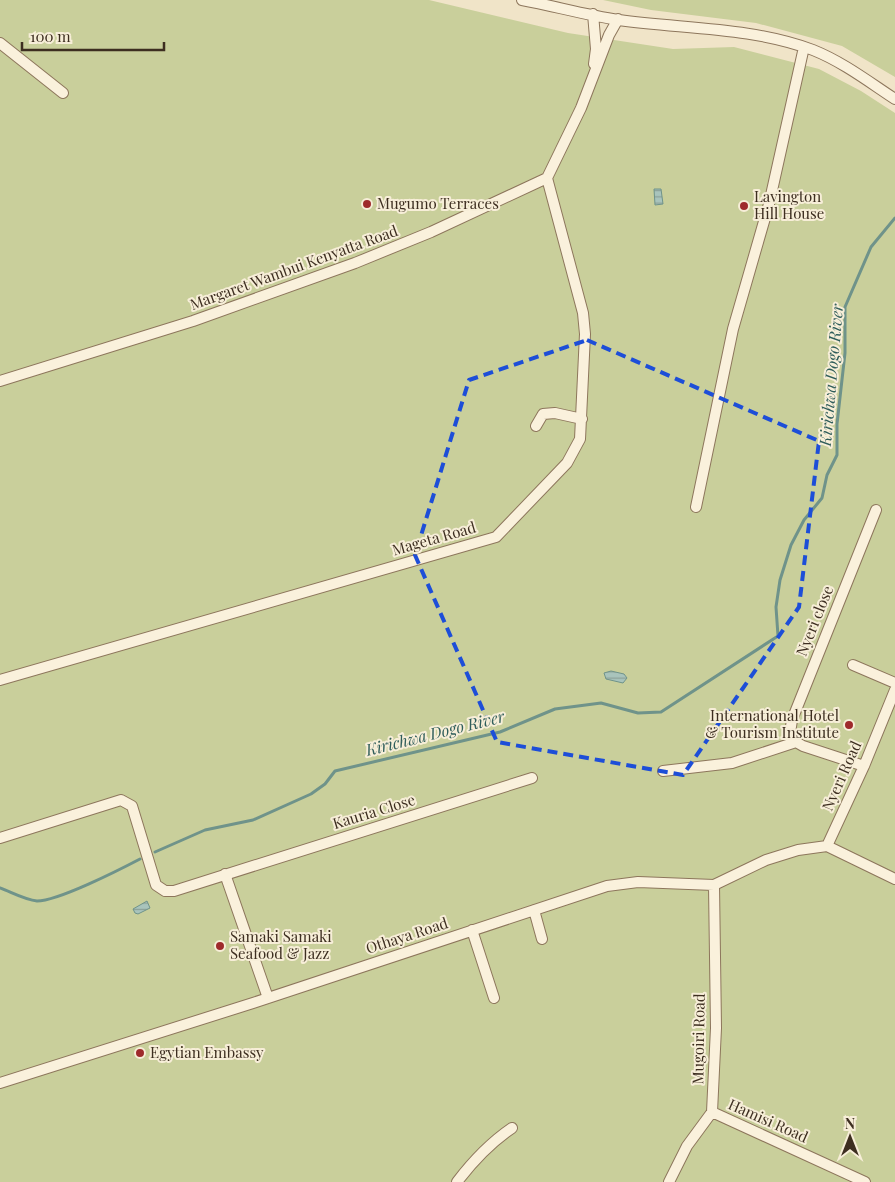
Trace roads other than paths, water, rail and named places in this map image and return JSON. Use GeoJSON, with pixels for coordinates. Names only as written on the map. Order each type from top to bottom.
{"type":"FeatureCollection","features":[{"type":"Feature","properties":{"kind":"street"},"geometry":{"type":"LineString","coordinates":[[522,0],[618,20],[759,36],[804,47],[847,67],[895,99]]}},
{"type":"Feature","properties":{"kind":"street"},"geometry":{"type":"LineString","coordinates":[[591,82],[596,49],[593,14]]}},
{"type":"Feature","properties":{"kind":"street"},"geometry":{"type":"LineString","coordinates":[[547,178],[566,141],[609,35],[618,20]]}},
{"type":"Feature","properties":{"kind":"street"},"geometry":{"type":"LineString","coordinates":[[0,43],[64,93]]}},
{"type":"Feature","properties":{"kind":"street"},"geometry":{"type":"LineString","coordinates":[[696,507],[733,329],[769,204],[804,47]]}},
{"type":"Feature","properties":{"kind":"street","name":"Margaret Wambui Kenyatta Road"},"geometry":{"type":"LineString","coordinates":[[0,381],[193,321],[355,263],[431,232],[547,178]]}},
{"type":"Feature","properties":{"kind":"street","name":"Mageta Road"},"geometry":{"type":"LineString","coordinates":[[0,680],[496,537],[567,463],[580,439],[585,334],[583,313],[547,178]]}},
{"type":"Feature","properties":{"kind":"street"},"geometry":{"type":"LineString","coordinates":[[536,426],[544,414],[550,412],[582,419]]}},
{"type":"Feature","properties":{"kind":"street","name":"Nyeri close"},"geometry":{"type":"LineString","coordinates":[[796,742],[790,733],[792,720],[876,510]]}},
{"type":"Feature","properties":{"kind":"street"},"geometry":{"type":"LineString","coordinates":[[853,665],[895,683]]}},
{"type":"Feature","properties":{"kind":"street","name":"Nyeri Road"},"geometry":{"type":"LineString","coordinates":[[827,846],[864,766],[895,690]]}},
{"type":"Feature","properties":{"kind":"street"},"geometry":{"type":"LineString","coordinates":[[662,771],[732,763],[796,742],[864,766]]}},
{"type":"Feature","properties":{"kind":"street","name":"Kauria Close"},"geometry":{"type":"LineString","coordinates":[[0,838],[121,800],[132,806],[156,885],[160,889],[174,891],[532,778]]}},
{"type":"Feature","properties":{"kind":"street"},"geometry":{"type":"LineString","coordinates":[[827,846],[895,879]]}},
{"type":"Feature","properties":{"kind":"street","name":"Othaya Road"},"geometry":{"type":"LineString","coordinates":[[0,1083],[268,998],[621,882],[714,885],[766,860],[798,850],[827,846]]}},
{"type":"Feature","properties":{"kind":"street"},"geometry":{"type":"LineString","coordinates":[[225,874],[268,998]]}},
{"type":"Feature","properties":{"kind":"street","name":"Mugoiri Road"},"geometry":{"type":"LineString","coordinates":[[712,1112],[716,1028],[714,885]]}},
{"type":"Feature","properties":{"kind":"street"},"geometry":{"type":"LineString","coordinates":[[534,910],[542,939]]}},
{"type":"Feature","properties":{"kind":"street"},"geometry":{"type":"LineString","coordinates":[[472,930],[494,998]]}},
{"type":"Feature","properties":{"kind":"street"},"geometry":{"type":"LineString","coordinates":[[669,1182],[687,1146],[712,1112]]}},
{"type":"Feature","properties":{"kind":"street","name":"Hamisi Road"},"geometry":{"type":"LineString","coordinates":[[712,1112],[866,1182]]}},
{"type":"Feature","properties":{"kind":"street"},"geometry":{"type":"LineString","coordinates":[[457,1182],[473,1161],[497,1138],[512,1128]]}},
{"type":"Feature","properties":{"kind":"water"},"geometry":{"type":"Polygon","coordinates":[[[654,189],[661,189],[663,204],[655,205],[654,189]]]}},
{"type":"Feature","properties":{"kind":"water"},"geometry":{"type":"Polygon","coordinates":[[[611,671],[624,674],[627,678],[623,683],[606,679],[604,673],[611,671]]]}},
{"type":"Feature","properties":{"kind":"water"},"geometry":{"type":"Polygon","coordinates":[[[147,901],[150,908],[138,914],[135,913],[133,909],[147,901]]]}},
{"type":"Feature","properties":{"kind":"waterway","name":"Kirichwa Dogo River"},"geometry":{"type":"LineString","coordinates":[[155,852],[205,830],[253,820],[311,794],[325,784],[335,771],[500,732],[555,709],[601,703],[638,713],[661,712],[778,636],[776,607],[780,580],[791,545],[804,520],[822,498],[827,475],[837,455],[837,424],[845,353],[845,307],[871,247],[895,218]]}},
{"type":"Feature","properties":{"kind":"waterway","name":"Kirichwa Dogo River"},"geometry":{"type":"LineString","coordinates":[[0,888],[23,898],[37,901],[47,900],[88,884],[140,859]]}},
{"type":"Feature","properties":{"kind":"place","name":"Mugumo Terraces"},"geometry":{"type":"Point","coordinates":[367,204]}},
{"type":"Feature","properties":{"kind":"place","name":"Lavington Hill House"},"geometry":{"type":"Point","coordinates":[744,206]}},
{"type":"Feature","properties":{"kind":"place","name":"International Hotel & Tourism Institute"},"geometry":{"type":"Point","coordinates":[849,725]}},
{"type":"Feature","properties":{"kind":"place","name":"Samaki Samaki Seafood & Jazz"},"geometry":{"type":"Point","coordinates":[220,946]}},
{"type":"Feature","properties":{"kind":"place","name":"Egytian Embassy"},"geometry":{"type":"Point","coordinates":[140,1053]}}]}
